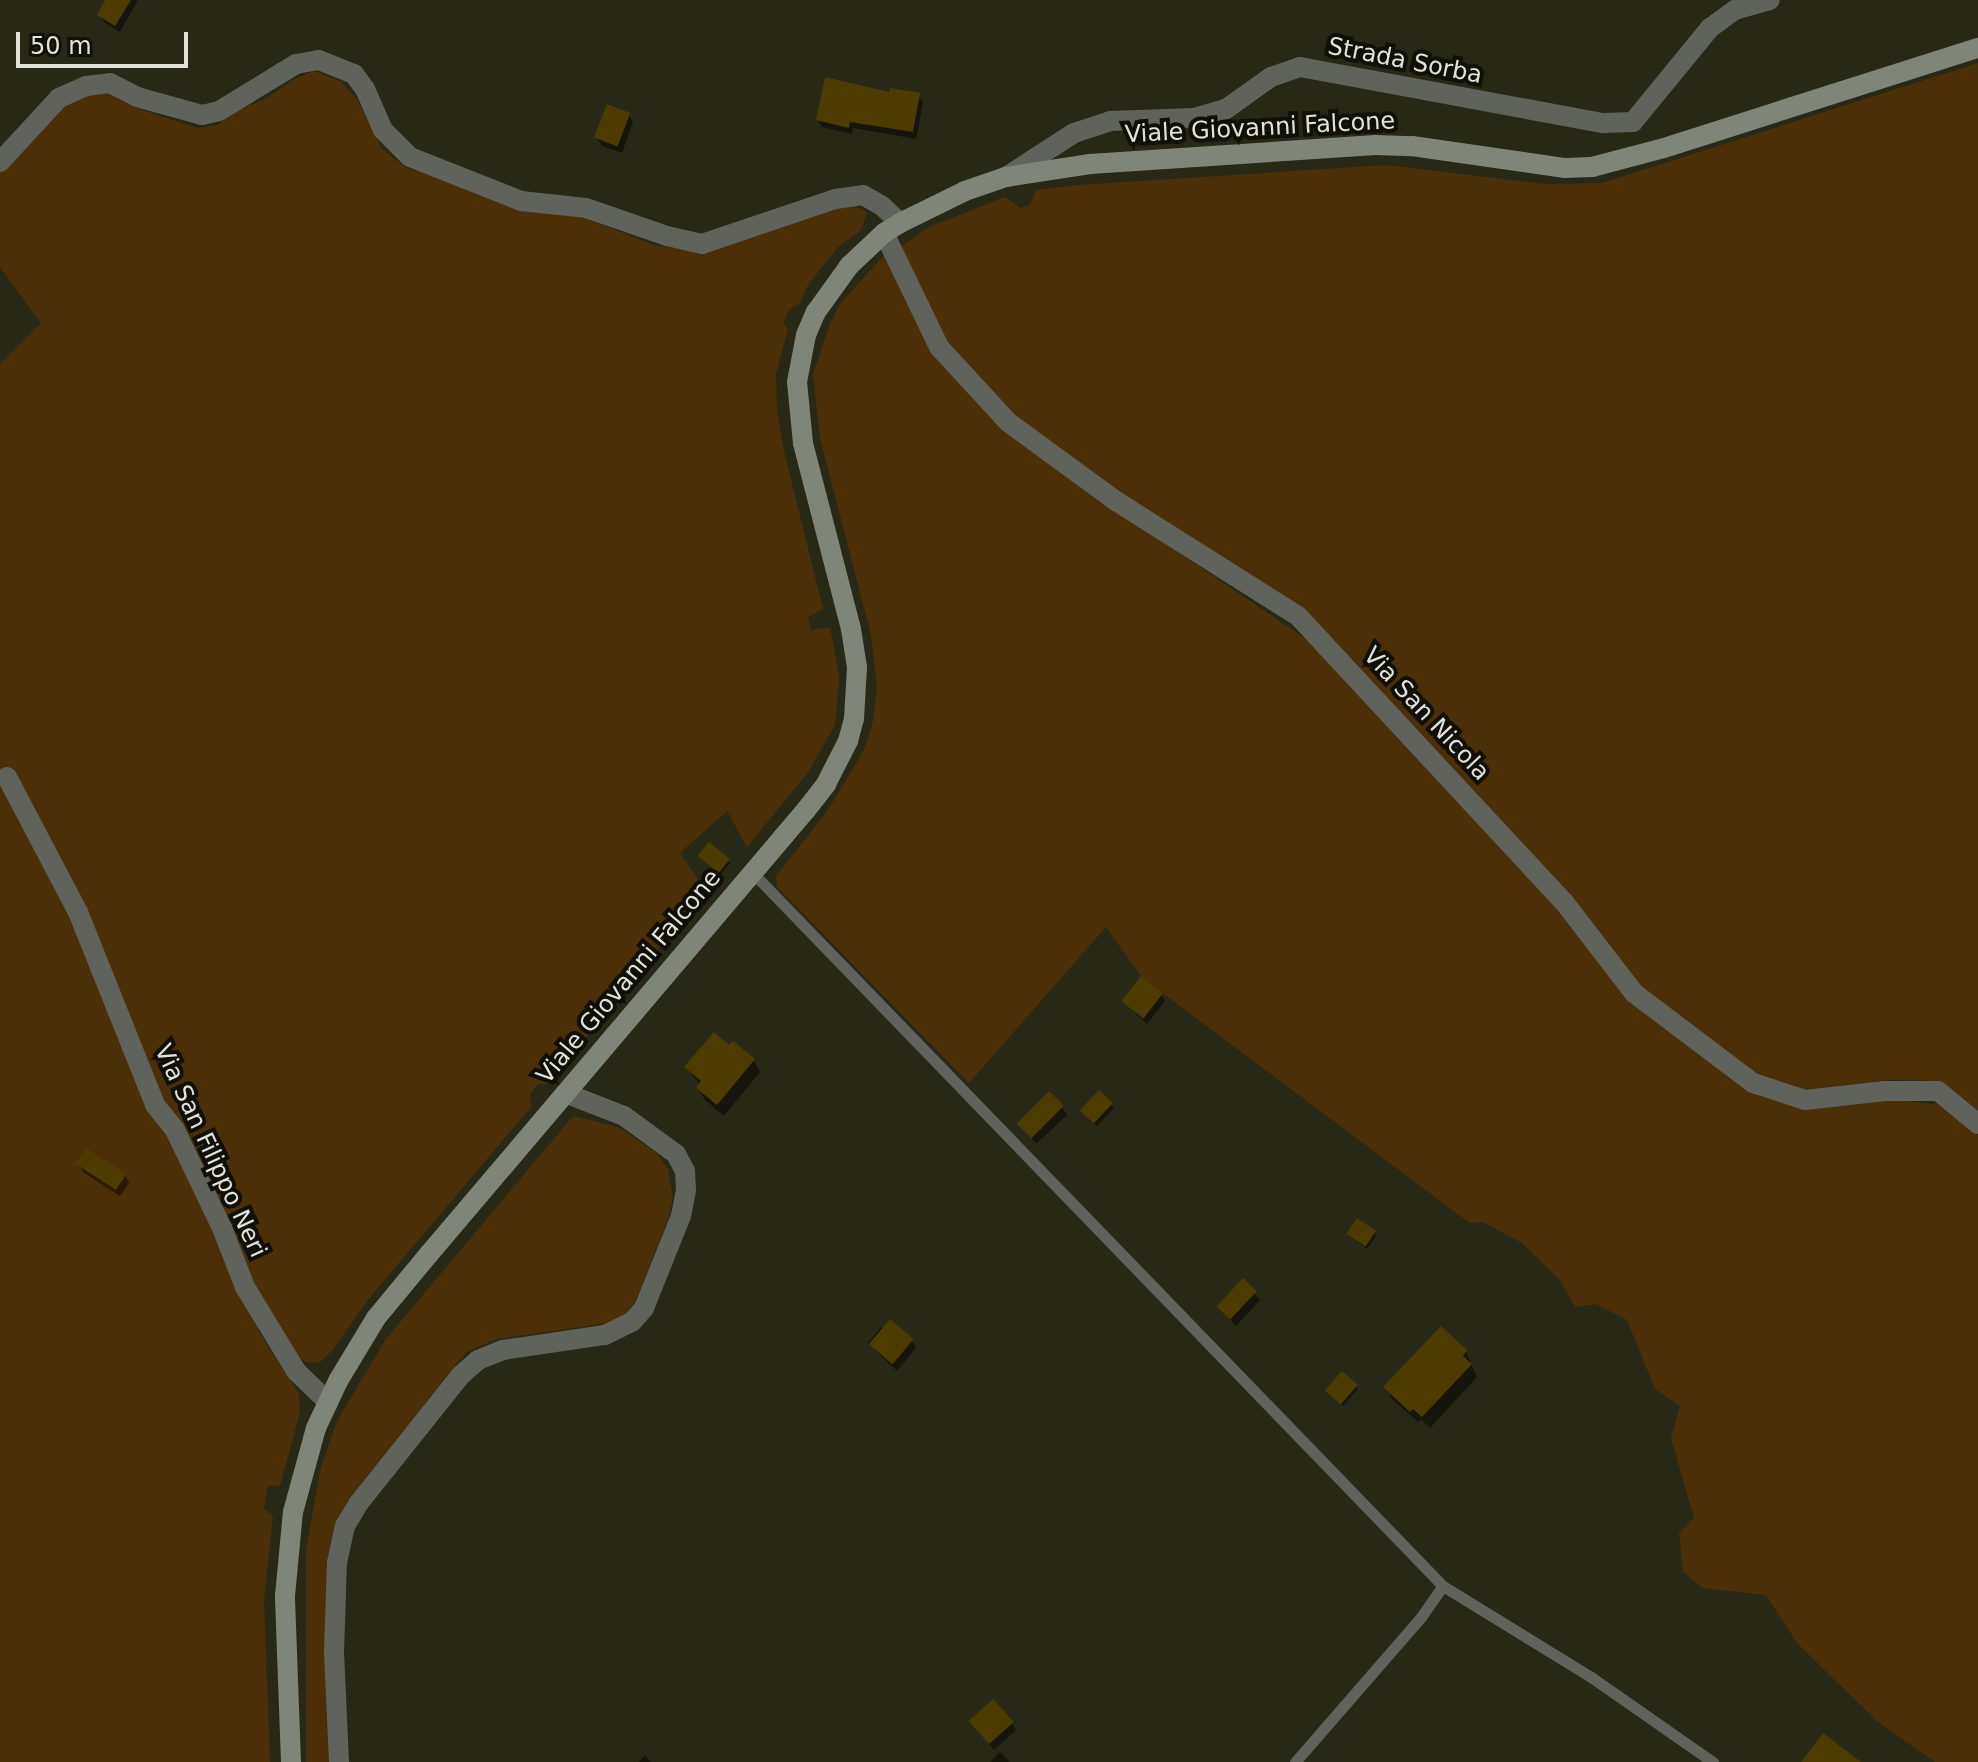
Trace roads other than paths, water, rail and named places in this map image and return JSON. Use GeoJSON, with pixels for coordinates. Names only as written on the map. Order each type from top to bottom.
{"type":"FeatureCollection","features":[{"type":"Feature","properties":{"kind":"street","name":"Strada Sorba"},"geometry":{"type":"LineString","coordinates":[[1006,177],[1074,133],[1110,121],[1205,115],[1226,109],[1271,77],[1300,67],[1603,123],[1633,122],[1710,28],[1735,10],[1770,0]]}},
{"type":"Feature","properties":{"kind":"street","name":"Viale Giovanni Falcone"},"geometry":{"type":"LineString","coordinates":[[291,1762],[285,1596],[288,1556],[293,1512],[304,1466],[328,1402],[376,1318],[826,784],[848,741],[854,719],[857,667],[851,629],[803,443],[797,382],[806,335],[816,312],[849,266],[892,228],[965,191],[1006,177],[1090,164],[1375,145],[1412,146],[1565,168],[1592,167],[1664,148],[1978,48]]}},
{"type":"Feature","properties":{"kind":"street"},"geometry":{"type":"LineString","coordinates":[[0,162],[59,98],[86,86],[110,83],[137,97],[180,112],[202,115],[219,111],[296,64],[319,60],[354,74],[365,89],[383,130],[410,157],[521,201],[586,208],[667,236],[702,244],[835,199],[863,195],[882,206],[892,228]]}},
{"type":"Feature","properties":{"kind":"street","name":"Via San Nicola"},"geometry":{"type":"LineString","coordinates":[[892,228],[939,347],[1008,422],[1116,501],[1298,616],[1564,902],[1634,993],[1753,1083],[1805,1100],[1884,1091],[1938,1091],[1978,1124]]}},
{"type":"Feature","properties":{"kind":"street","name":"Via San Filippo Neri"},"geometry":{"type":"LineString","coordinates":[[7,777],[78,912],[155,1105],[175,1130],[222,1228],[245,1287],[296,1371],[328,1402]]}},
{"type":"Feature","properties":{"kind":"street"},"geometry":{"type":"LineString","coordinates":[[339,1762],[334,1652],[337,1563],[345,1526],[358,1504],[461,1375],[478,1360],[503,1350],[605,1335],[632,1322],[644,1308],[681,1216],[686,1181],[676,1154],[624,1116],[565,1093]]}},
{"type":"Feature","properties":{"kind":"lane"},"geometry":{"type":"LineString","coordinates":[[752,872],[1443,1586],[1591,1677],[1713,1762]]}},
{"type":"Feature","properties":{"kind":"lane"},"geometry":{"type":"LineString","coordinates":[[1295,1762],[1421,1617],[1443,1586]]}}]}
